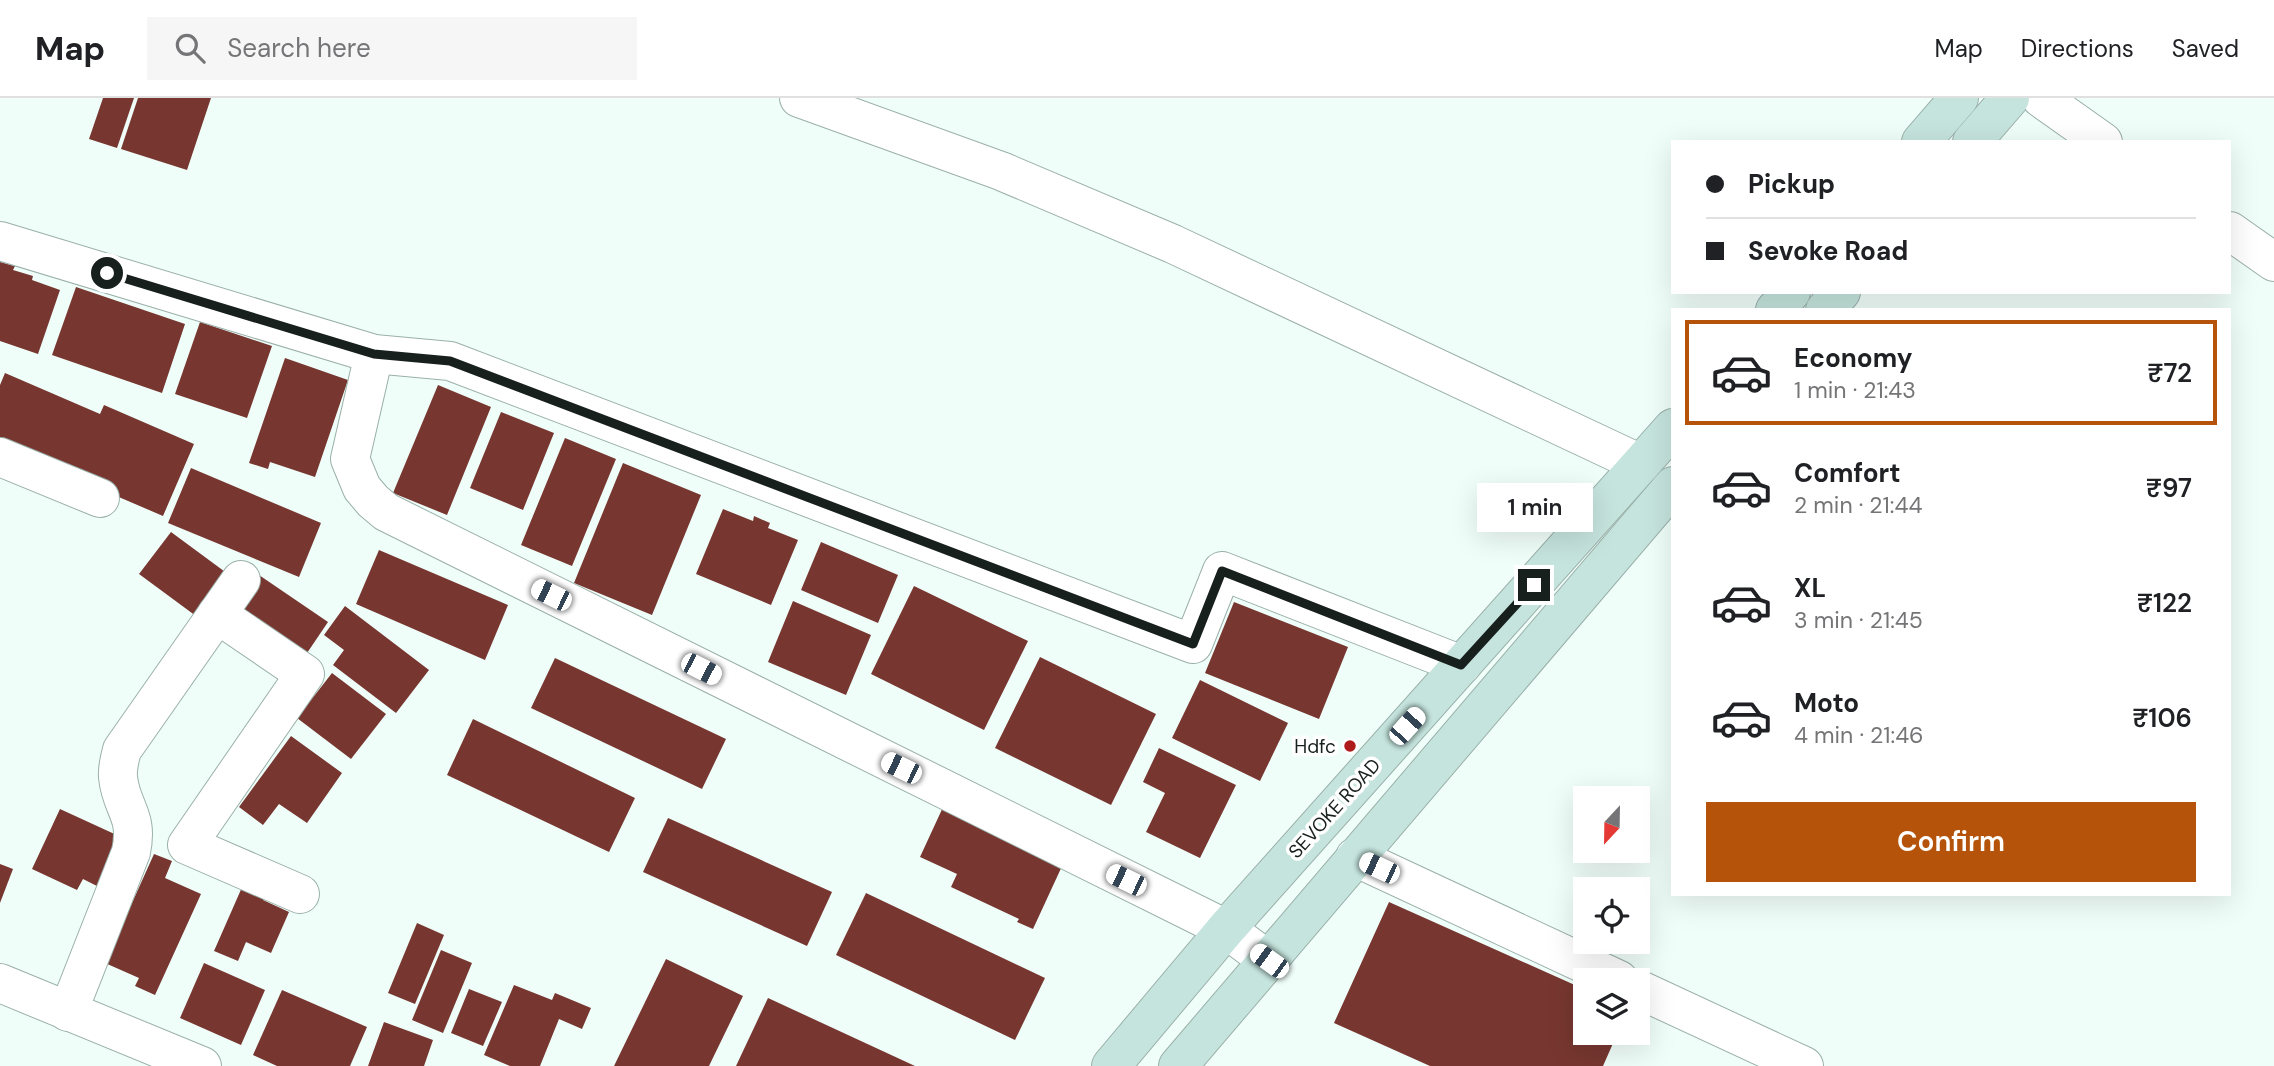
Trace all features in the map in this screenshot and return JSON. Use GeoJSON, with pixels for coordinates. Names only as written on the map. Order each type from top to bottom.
{"type":"FeatureCollection","features":[{"type":"Feature","properties":{"kind":"main road"},"geometry":{"type":"LineString","coordinates":[[1923,140],[1959,98]]}},
{"type":"Feature","properties":{"kind":"main road"},"geometry":{"type":"LineString","coordinates":[[1974,140],[2010,98]]}},
{"type":"Feature","properties":{"kind":"main road"},"geometry":{"type":"LineString","coordinates":[[1777,308],[1789,294]]}},
{"type":"Feature","properties":{"kind":"main road"},"geometry":{"type":"LineString","coordinates":[[1827,308],[1839,294]]}},
{"type":"Feature","properties":{"kind":"main road","name":"SEVOKE ROAD"},"geometry":{"type":"LineString","coordinates":[[1111,1066],[1226,929],[1671,430]]}},
{"type":"Feature","properties":{"kind":"main road"},"geometry":{"type":"LineString","coordinates":[[1178,1066],[1671,488]]}},
{"type":"Feature","properties":{"kind":"street"},"geometry":{"type":"LineString","coordinates":[[799,98],[1001,170],[1173,244],[1642,464]]}},
{"type":"Feature","properties":{"kind":"street"},"geometry":{"type":"LineString","coordinates":[[2041,98],[2100,140]]}},
{"type":"Feature","properties":{"kind":"street"},"geometry":{"type":"LineString","coordinates":[[2231,232],[2274,262]]}},
{"type":"Feature","properties":{"kind":"street"},"geometry":{"type":"LineString","coordinates":[[0,241],[374,354],[450,361],[1193,644],[1222,571],[1461,665]]}},
{"type":"Feature","properties":{"kind":"street"},"geometry":{"type":"LineString","coordinates":[[374,354],[350,458],[362,488],[386,512],[1226,929],[1269,961]]}},
{"type":"Feature","properties":{"kind":"street"},"geometry":{"type":"LineString","coordinates":[[0,457],[100,498]]}},
{"type":"Feature","properties":{"kind":"street"},"geometry":{"type":"LineString","coordinates":[[68,1012],[131,852],[133,822],[118,776],[122,750],[241,580]]}},
{"type":"Feature","properties":{"kind":"street"},"geometry":{"type":"LineString","coordinates":[[187,845],[305,674],[217,614]]}},
{"type":"Feature","properties":{"kind":"street"},"geometry":{"type":"LineString","coordinates":[[133,822],[300,894]]}},
{"type":"Feature","properties":{"kind":"street"},"geometry":{"type":"LineString","coordinates":[[1355,857],[1593,968]]}},
{"type":"Feature","properties":{"kind":"street"},"geometry":{"type":"LineString","coordinates":[[0,983],[202,1066]]}},
{"type":"Feature","properties":{"kind":"street"},"geometry":{"type":"LineString","coordinates":[[1650,995],[1804,1066]]}},
{"type":"Feature","properties":{"kind":"building"},"geometry":{"type":"Polygon","coordinates":[[[103,98],[134,98],[117,148],[89,139],[103,98]]]}},
{"type":"Feature","properties":{"kind":"building"},"geometry":{"type":"Polygon","coordinates":[[[138,98],[211,98],[187,170],[121,149],[138,98]]]}},
{"type":"Feature","properties":{"kind":"building"},"geometry":{"type":"Polygon","coordinates":[[[0,262],[15,266],[13,270],[33,276],[32,280],[60,290],[38,354],[0,341],[0,262]]]}},
{"type":"Feature","properties":{"kind":"building"},"geometry":{"type":"Polygon","coordinates":[[[76,287],[185,324],[162,393],[52,355],[76,287]]]}},
{"type":"Feature","properties":{"kind":"building"},"geometry":{"type":"Polygon","coordinates":[[[200,322],[272,346],[247,418],[175,394],[200,322]]]}},
{"type":"Feature","properties":{"kind":"building"},"geometry":{"type":"Polygon","coordinates":[[[285,358],[348,380],[315,477],[270,462],[268,469],[249,463],[285,358]]]}},
{"type":"Feature","properties":{"kind":"building"},"geometry":{"type":"Polygon","coordinates":[[[5,373],[100,414],[104,405],[194,444],[163,516],[0,446],[0,385],[5,373]]]}},
{"type":"Feature","properties":{"kind":"building"},"geometry":{"type":"Polygon","coordinates":[[[438,385],[491,407],[447,515],[393,493],[438,385]]]}},
{"type":"Feature","properties":{"kind":"building"},"geometry":{"type":"Polygon","coordinates":[[[501,412],[554,433],[523,510],[470,488],[501,412]]]}},
{"type":"Feature","properties":{"kind":"building"},"geometry":{"type":"Polygon","coordinates":[[[565,438],[616,459],[572,566],[521,545],[565,438]]]}},
{"type":"Feature","properties":{"kind":"building"},"geometry":{"type":"Polygon","coordinates":[[[623,463],[701,495],[652,615],[574,583],[623,463]]]}},
{"type":"Feature","properties":{"kind":"building"},"geometry":{"type":"Polygon","coordinates":[[[191,468],[321,523],[299,577],[168,523],[191,468]]]}},
{"type":"Feature","properties":{"kind":"building"},"geometry":{"type":"Polygon","coordinates":[[[723,509],[753,521],[754,516],[770,523],[768,528],[798,540],[771,605],[696,574],[723,509]]]}},
{"type":"Feature","properties":{"kind":"building"},"geometry":{"type":"Polygon","coordinates":[[[171,532],[232,577],[200,619],[139,574],[171,532]]]}},
{"type":"Feature","properties":{"kind":"building"},"geometry":{"type":"Polygon","coordinates":[[[821,542],[898,575],[878,623],[801,590],[821,542]]]}},
{"type":"Feature","properties":{"kind":"building"},"geometry":{"type":"Polygon","coordinates":[[[379,550],[508,605],[485,660],[356,604],[379,550]]]}},
{"type":"Feature","properties":{"kind":"building"},"geometry":{"type":"Polygon","coordinates":[[[259,575],[328,622],[303,659],[234,611],[259,575]]]}},
{"type":"Feature","properties":{"kind":"building"},"geometry":{"type":"Polygon","coordinates":[[[914,586],[1028,641],[984,730],[871,674],[914,586]]]}},
{"type":"Feature","properties":{"kind":"building"},"geometry":{"type":"Polygon","coordinates":[[[793,601],[871,635],[846,695],[768,662],[793,601]]]}},
{"type":"Feature","properties":{"kind":"building"},"geometry":{"type":"Polygon","coordinates":[[[1234,602],[1348,647],[1319,719],[1205,673],[1234,602]]]}},
{"type":"Feature","properties":{"kind":"building"},"geometry":{"type":"Polygon","coordinates":[[[345,606],[429,670],[396,713],[333,665],[344,650],[324,635],[345,606]]]}},
{"type":"Feature","properties":{"kind":"building"},"geometry":{"type":"Polygon","coordinates":[[[1040,657],[1156,714],[1111,805],[995,748],[1040,657]]]}},
{"type":"Feature","properties":{"kind":"building"},"geometry":{"type":"Polygon","coordinates":[[[555,658],[726,739],[702,789],[531,708],[555,658]]]}},
{"type":"Feature","properties":{"kind":"building"},"geometry":{"type":"Polygon","coordinates":[[[332,673],[386,714],[351,759],[297,718],[332,673]]]}},
{"type":"Feature","properties":{"kind":"building"},"geometry":{"type":"Polygon","coordinates":[[[1200,680],[1288,723],[1260,781],[1172,738],[1200,680]]]}},
{"type":"Feature","properties":{"kind":"building"},"geometry":{"type":"Polygon","coordinates":[[[473,719],[635,798],[609,852],[447,775],[473,719]]]}},
{"type":"Feature","properties":{"kind":"building"},"geometry":{"type":"Polygon","coordinates":[[[291,736],[342,773],[307,823],[279,804],[263,825],[239,807],[291,736]]]}},
{"type":"Feature","properties":{"kind":"building"},"geometry":{"type":"Polygon","coordinates":[[[1159,748],[1236,785],[1200,858],[1146,832],[1165,793],[1143,782],[1159,748]]]}},
{"type":"Feature","properties":{"kind":"building"},"geometry":{"type":"Polygon","coordinates":[[[944,805],[1063,864],[1033,929],[1017,922],[1019,919],[951,887],[957,874],[920,857],[944,805]]]}},
{"type":"Feature","properties":{"kind":"building"},"geometry":{"type":"Polygon","coordinates":[[[60,809],[121,837],[97,886],[83,879],[77,890],[32,869],[60,809]]]}},
{"type":"Feature","properties":{"kind":"building"},"geometry":{"type":"Polygon","coordinates":[[[668,818],[832,892],[807,946],[643,872],[668,818]]]}},
{"type":"Feature","properties":{"kind":"building"},"geometry":{"type":"Polygon","coordinates":[[[154,854],[172,861],[165,878],[201,894],[155,995],[135,986],[139,978],[105,963],[154,854]]]}},
{"type":"Feature","properties":{"kind":"building"},"geometry":{"type":"Polygon","coordinates":[[[0,864],[13,869],[0,903],[0,864]]]}},
{"type":"Feature","properties":{"kind":"building"},"geometry":{"type":"Polygon","coordinates":[[[243,885],[265,895],[263,900],[289,912],[271,953],[246,942],[238,961],[214,951],[243,885]]]}},
{"type":"Feature","properties":{"kind":"building"},"geometry":{"type":"Polygon","coordinates":[[[866,893],[1045,978],[1015,1040],[836,955],[866,893]]]}},
{"type":"Feature","properties":{"kind":"building"},"geometry":{"type":"Polygon","coordinates":[[[1389,902],[1573,984],[1573,1045],[1612,1045],[1603,1066],[1430,1066],[1334,1023],[1389,902]]]}},
{"type":"Feature","properties":{"kind":"building"},"geometry":{"type":"Polygon","coordinates":[[[417,923],[444,935],[415,1004],[388,993],[417,923]]]}},
{"type":"Feature","properties":{"kind":"building"},"geometry":{"type":"Polygon","coordinates":[[[441,950],[472,963],[443,1033],[412,1020],[441,950]]]}},
{"type":"Feature","properties":{"kind":"building"},"geometry":{"type":"Polygon","coordinates":[[[666,959],[743,996],[709,1066],[614,1066],[666,959]]]}},
{"type":"Feature","properties":{"kind":"building"},"geometry":{"type":"Polygon","coordinates":[[[204,963],[265,990],[241,1045],[180,1018],[204,963]]]}},
{"type":"Feature","properties":{"kind":"building"},"geometry":{"type":"Polygon","coordinates":[[[514,985],[552,1000],[555,993],[591,1008],[582,1029],[559,1019],[540,1066],[510,1066],[484,1055],[514,985]]]}},
{"type":"Feature","properties":{"kind":"building"},"geometry":{"type":"Polygon","coordinates":[[[469,989],[502,1002],[483,1046],[451,1033],[469,989]]]}},
{"type":"Feature","properties":{"kind":"building"},"geometry":{"type":"Polygon","coordinates":[[[282,990],[367,1027],[350,1066],[277,1066],[253,1055],[282,990]]]}},
{"type":"Feature","properties":{"kind":"building"},"geometry":{"type":"Polygon","coordinates":[[[768,998],[915,1066],[736,1066],[768,998]]]}},
{"type":"Feature","properties":{"kind":"building"},"geometry":{"type":"Polygon","coordinates":[[[384,1022],[433,1040],[424,1066],[368,1066],[384,1022]]]}},
{"type":"Feature","properties":{"kind":"place","name":"Hdfc"},"geometry":{"type":"Point","coordinates":[1350,746]}},
{"type":"Feature","properties":{"kind":"route"},"geometry":{"type":"LineString","coordinates":[[107,273],[374,354],[450,361],[1193,644],[1222,571],[1461,665],[1534,585]]}}]}
